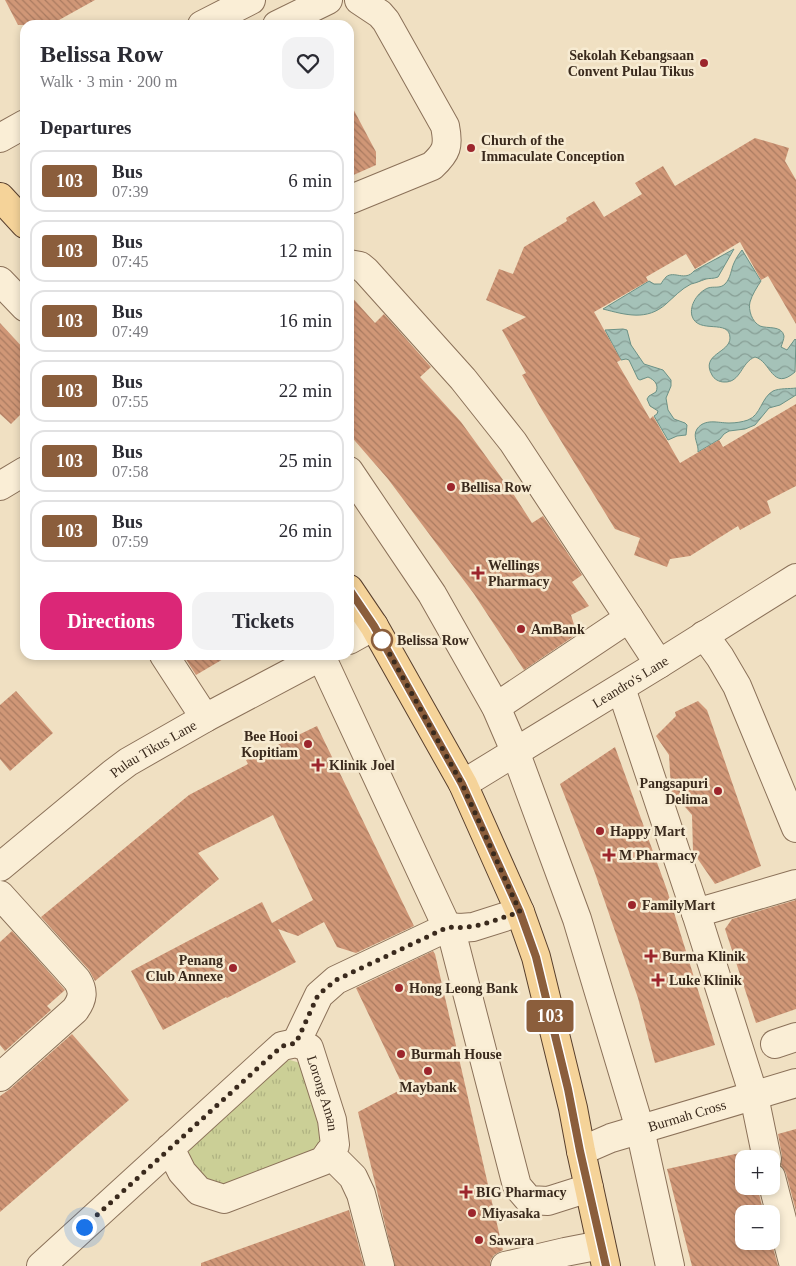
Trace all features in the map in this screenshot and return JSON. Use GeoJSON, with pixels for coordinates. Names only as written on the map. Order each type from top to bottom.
{"type":"FeatureCollection","features":[{"type":"Feature","properties":{"kind":"main road"},"geometry":{"type":"LineString","coordinates":[[0,197],[20,219]]}},
{"type":"Feature","properties":{"kind":"main road"},"geometry":{"type":"LineString","coordinates":[[354,596],[374,626],[462,784],[520,912],[536,957],[573,1108],[580,1151],[604,1256]]}},
{"type":"Feature","properties":{"kind":"street"},"geometry":{"type":"LineString","coordinates":[[212,20],[251,0]]}},
{"type":"Feature","properties":{"kind":"street"},"geometry":{"type":"LineString","coordinates":[[287,20],[328,0]]}},
{"type":"Feature","properties":{"kind":"street"},"geometry":{"type":"LineString","coordinates":[[354,198],[432,166],[442,157],[448,141],[444,126],[386,21],[380,14],[359,0]]}},
{"type":"Feature","properties":{"kind":"street"},"geometry":{"type":"LineString","coordinates":[[0,138],[20,127]]}},
{"type":"Feature","properties":{"kind":"street"},"geometry":{"type":"LineString","coordinates":[[354,265],[360,266],[366,271],[463,379],[514,442],[659,664]]}},
{"type":"Feature","properties":{"kind":"street"},"geometry":{"type":"LineString","coordinates":[[0,281],[20,302]]}},
{"type":"Feature","properties":{"kind":"street"},"geometry":{"type":"LineString","coordinates":[[354,478],[432,594],[496,707],[515,751],[577,919],[640,1129],[670,1266]]}},
{"type":"Feature","properties":{"kind":"street","name":"Leandro's Lane"},"geometry":{"type":"LineString","coordinates":[[462,784],[621,688],[796,578]]}},
{"type":"Feature","properties":{"kind":"street"},"geometry":{"type":"LineString","coordinates":[[496,707],[629,618]]}},
{"type":"Feature","properties":{"kind":"street"},"geometry":{"type":"LineString","coordinates":[[354,637],[374,626]]}},
{"type":"Feature","properties":{"kind":"street"},"geometry":{"type":"LineString","coordinates":[[704,635],[737,686],[796,828]]}},
{"type":"Feature","properties":{"kind":"street"},"geometry":{"type":"LineString","coordinates":[[167,660],[205,718]]}},
{"type":"Feature","properties":{"kind":"street","name":"Pulau Tikus Lane"},"geometry":{"type":"LineString","coordinates":[[0,867],[128,762],[205,718],[314,660]]}},
{"type":"Feature","properties":{"kind":"street"},"geometry":{"type":"LineString","coordinates":[[324,660],[454,942],[518,1186],[529,1200],[548,1201],[589,1188]]}},
{"type":"Feature","properties":{"kind":"street"},"geometry":{"type":"LineString","coordinates":[[621,688],[696,913],[754,1096],[765,1150]]}},
{"type":"Feature","properties":{"kind":"street"},"geometry":{"type":"LineString","coordinates":[[696,913],[796,884]]}},
{"type":"Feature","properties":{"kind":"street"},"geometry":{"type":"LineString","coordinates":[[0,895],[77,980],[81,987],[82,995],[80,1003],[75,1010],[0,1077]]}},
{"type":"Feature","properties":{"kind":"street"},"geometry":{"type":"LineString","coordinates":[[296,1043],[318,995],[336,980],[448,927],[473,927],[520,912]]}},
{"type":"Feature","properties":{"kind":"street","name":"Lorong Aman"},"geometry":{"type":"LineString","coordinates":[[41,1266],[170,1148],[282,1046],[296,1043],[309,1048],[332,1120],[335,1146],[323,1162],[224,1199],[199,1191],[182,1172],[170,1148]]}},
{"type":"Feature","properties":{"kind":"street","name":"Burmah Cross"},"geometry":{"type":"LineString","coordinates":[[580,1151],[640,1129],[796,1083]]}},
{"type":"Feature","properties":{"kind":"street"},"geometry":{"type":"LineString","coordinates":[[329,1153],[353,1177],[361,1194],[380,1266]]}},
{"type":"Feature","properties":{"kind":"street"},"geometry":{"type":"LineString","coordinates":[[776,1195],[794,1256]]}},
{"type":"Feature","properties":{"kind":"street"},"geometry":{"type":"LineString","coordinates":[[505,1266],[565,1252],[604,1256]]}},
{"type":"Feature","properties":{"kind":"green space"},"geometry":{"type":"Polygon","coordinates":[[[290,1060],[300,1063],[325,1138],[313,1153],[229,1187],[201,1178],[190,1158],[188,1147],[281,1063],[290,1060]]]}},
{"type":"Feature","properties":{"kind":"water"},"geometry":{"type":"Polygon","coordinates":[[[734,249],[718,277],[691,284],[666,304],[651,313],[628,315],[603,309],[649,281],[654,284],[661,284],[669,275],[687,276],[734,249]]]}},
{"type":"Feature","properties":{"kind":"water"},"geometry":{"type":"Polygon","coordinates":[[[742,250],[761,281],[750,302],[751,316],[760,326],[774,328],[783,333],[781,347],[787,350],[796,340],[795,372],[781,379],[772,374],[765,364],[755,357],[747,363],[734,379],[722,382],[717,380],[709,368],[710,362],[729,343],[729,332],[720,327],[700,325],[695,322],[692,316],[691,312],[695,299],[704,290],[710,287],[721,286],[727,282],[735,261],[742,250]]]}},
{"type":"Feature","properties":{"kind":"water"},"geometry":{"type":"Polygon","coordinates":[[[605,330],[627,330],[631,345],[644,364],[663,370],[671,380],[671,386],[666,398],[668,410],[674,419],[687,425],[686,435],[668,440],[654,416],[658,411],[650,406],[647,399],[656,392],[656,383],[648,377],[638,379],[629,360],[621,360],[605,330]]]}},
{"type":"Feature","properties":{"kind":"water"},"geometry":{"type":"Polygon","coordinates":[[[796,388],[796,395],[780,405],[769,408],[755,425],[745,429],[729,431],[720,439],[698,452],[695,435],[697,429],[704,423],[734,423],[748,420],[756,414],[773,391],[796,388]]]}},
{"type":"Feature","properties":{"kind":"building"},"geometry":{"type":"Polygon","coordinates":[[[5,0],[95,0],[59,20],[20,20],[20,25],[18,25],[5,0]]]}},
{"type":"Feature","properties":{"kind":"building"},"geometry":{"type":"Polygon","coordinates":[[[354,110],[376,152],[376,165],[354,175],[354,110]]]}},
{"type":"Feature","properties":{"kind":"building"},"geometry":{"type":"Polygon","coordinates":[[[755,138],[789,148],[785,161],[796,180],[796,324],[768,276],[761,280],[740,242],[695,269],[686,254],[646,277],[648,281],[594,312],[621,360],[617,362],[650,419],[653,416],[680,463],[719,440],[723,447],[796,404],[796,486],[767,501],[771,513],[740,530],[738,526],[690,556],[670,559],[667,567],[634,555],[640,538],[615,529],[522,375],[526,373],[502,330],[526,317],[486,300],[499,269],[513,274],[524,247],[567,221],[566,218],[594,201],[604,217],[642,194],[635,183],[663,166],[675,186],[755,138]]]}},
{"type":"Feature","properties":{"kind":"building","name":"Bellisa Row"},"geometry":{"type":"Polygon","coordinates":[[[354,300],[375,323],[384,314],[431,367],[420,377],[461,422],[532,523],[543,516],[582,575],[572,582],[589,606],[571,615],[577,634],[524,670],[474,594],[388,479],[354,440],[354,300]]]}},
{"type":"Feature","properties":{"kind":"building"},"geometry":{"type":"Polygon","coordinates":[[[0,323],[20,345],[20,415],[11,424],[0,414],[0,323]]]}},
{"type":"Feature","properties":{"kind":"building"},"geometry":{"type":"Polygon","coordinates":[[[186,660],[222,660],[196,675],[186,660]]]}},
{"type":"Feature","properties":{"kind":"building"},"geometry":{"type":"Polygon","coordinates":[[[16,691],[53,733],[10,771],[0,759],[0,705],[16,691]]]}},
{"type":"Feature","properties":{"kind":"building","name":"Pangsapuri Delima"},"geometry":{"type":"Polygon","coordinates":[[[698,701],[707,710],[761,866],[715,884],[693,852],[692,815],[671,789],[669,755],[656,736],[676,716],[675,712],[698,701]]]}},
{"type":"Feature","properties":{"kind":"building"},"geometry":{"type":"Polygon","coordinates":[[[317,726],[414,926],[356,953],[337,947],[324,922],[298,936],[278,929],[296,962],[163,1030],[131,971],[262,902],[272,923],[313,900],[273,815],[198,853],[219,879],[95,981],[89,970],[41,917],[189,795],[248,764],[246,760],[317,726]]]}},
{"type":"Feature","properties":{"kind":"building"},"geometry":{"type":"Polygon","coordinates":[[[615,747],[667,890],[715,1045],[655,1063],[638,998],[595,873],[560,784],[615,747]]]}},
{"type":"Feature","properties":{"kind":"building"},"geometry":{"type":"Polygon","coordinates":[[[796,900],[796,1009],[756,1023],[725,929],[732,919],[796,900]]]}},
{"type":"Feature","properties":{"kind":"building"},"geometry":{"type":"Polygon","coordinates":[[[12,931],[65,990],[47,1006],[51,1010],[5,1051],[0,1045],[0,942],[12,931]]]}},
{"type":"Feature","properties":{"kind":"building"},"geometry":{"type":"Polygon","coordinates":[[[433,951],[503,1250],[494,1255],[490,1261],[490,1266],[395,1266],[358,1112],[404,1088],[356,988],[433,951]]]}},
{"type":"Feature","properties":{"kind":"building"},"geometry":{"type":"Polygon","coordinates":[[[72,1034],[129,1100],[0,1212],[0,1096],[72,1034]]]}},
{"type":"Feature","properties":{"kind":"building"},"geometry":{"type":"Polygon","coordinates":[[[796,1129],[796,1211],[786,1173],[781,1165],[782,1156],[778,1134],[796,1129]]]}},
{"type":"Feature","properties":{"kind":"building"},"geometry":{"type":"Polygon","coordinates":[[[735,1154],[735,1195],[759,1195],[762,1205],[735,1205],[735,1250],[774,1250],[778,1266],[692,1266],[667,1169],[735,1154]]]}},
{"type":"Feature","properties":{"kind":"building"},"geometry":{"type":"Polygon","coordinates":[[[349,1210],[364,1266],[201,1266],[201,1263],[349,1210]]]}},
{"type":"Feature","properties":{"kind":"bus line","name":"103"},"geometry":{"type":"LineString","coordinates":[[354,596],[374,626],[462,784],[520,912],[536,957],[573,1108],[580,1151],[606,1266]]}},
{"type":"Feature","properties":{"kind":"place","name":"Sekolah Kebangsaan Convent Pulau Tikus"},"geometry":{"type":"Point","coordinates":[704,63]}},
{"type":"Feature","properties":{"kind":"place","name":"Church of the Immaculate Conception"},"geometry":{"type":"Point","coordinates":[471,148]}},
{"type":"Feature","properties":{"kind":"place","name":"Bellisa Row"},"geometry":{"type":"Point","coordinates":[451,487]}},
{"type":"Feature","properties":{"kind":"place","name":"Wellings Pharmacy"},"geometry":{"type":"Point","coordinates":[478,573]}},
{"type":"Feature","properties":{"kind":"place","name":"AmBank"},"geometry":{"type":"Point","coordinates":[521,629]}},
{"type":"Feature","properties":{"kind":"place","name":"Belissa Row"},"geometry":{"type":"Point","coordinates":[382,640]}},
{"type":"Feature","properties":{"kind":"place","name":"Bee Hooi Kopitiam"},"geometry":{"type":"Point","coordinates":[308,744]}},
{"type":"Feature","properties":{"kind":"place","name":"Klinik Joel"},"geometry":{"type":"Point","coordinates":[318,765]}},
{"type":"Feature","properties":{"kind":"place","name":"Pangsapuri Delima"},"geometry":{"type":"Point","coordinates":[718,791]}},
{"type":"Feature","properties":{"kind":"place","name":"Happy Mart"},"geometry":{"type":"Point","coordinates":[600,831]}},
{"type":"Feature","properties":{"kind":"place","name":"M Pharmacy"},"geometry":{"type":"Point","coordinates":[609,855]}},
{"type":"Feature","properties":{"kind":"place","name":"FamilyMart"},"geometry":{"type":"Point","coordinates":[632,905]}},
{"type":"Feature","properties":{"kind":"place","name":"Burma Klinik"},"geometry":{"type":"Point","coordinates":[651,956]}},
{"type":"Feature","properties":{"kind":"place","name":"Penang Club Annexe"},"geometry":{"type":"Point","coordinates":[233,968]}},
{"type":"Feature","properties":{"kind":"place","name":"Luke Klinik"},"geometry":{"type":"Point","coordinates":[658,980]}},
{"type":"Feature","properties":{"kind":"place","name":"Hong Leong Bank"},"geometry":{"type":"Point","coordinates":[399,988]}},
{"type":"Feature","properties":{"kind":"place","name":"Burmah House"},"geometry":{"type":"Point","coordinates":[401,1054]}},
{"type":"Feature","properties":{"kind":"place","name":"Maybank"},"geometry":{"type":"Point","coordinates":[428,1071]}},
{"type":"Feature","properties":{"kind":"place","name":"BIG Pharmacy"},"geometry":{"type":"Point","coordinates":[466,1192]}},
{"type":"Feature","properties":{"kind":"place","name":"Miyasaka"},"geometry":{"type":"Point","coordinates":[472,1213]}},
{"type":"Feature","properties":{"kind":"place","name":"Sawara"},"geometry":{"type":"Point","coordinates":[479,1240]}},
{"type":"Feature","properties":{"kind":"route"},"geometry":{"type":"LineString","coordinates":[[84,1227],[282,1046],[296,1043],[318,995],[336,980],[448,927],[473,927],[520,912],[462,784],[382,640]]}}]}
